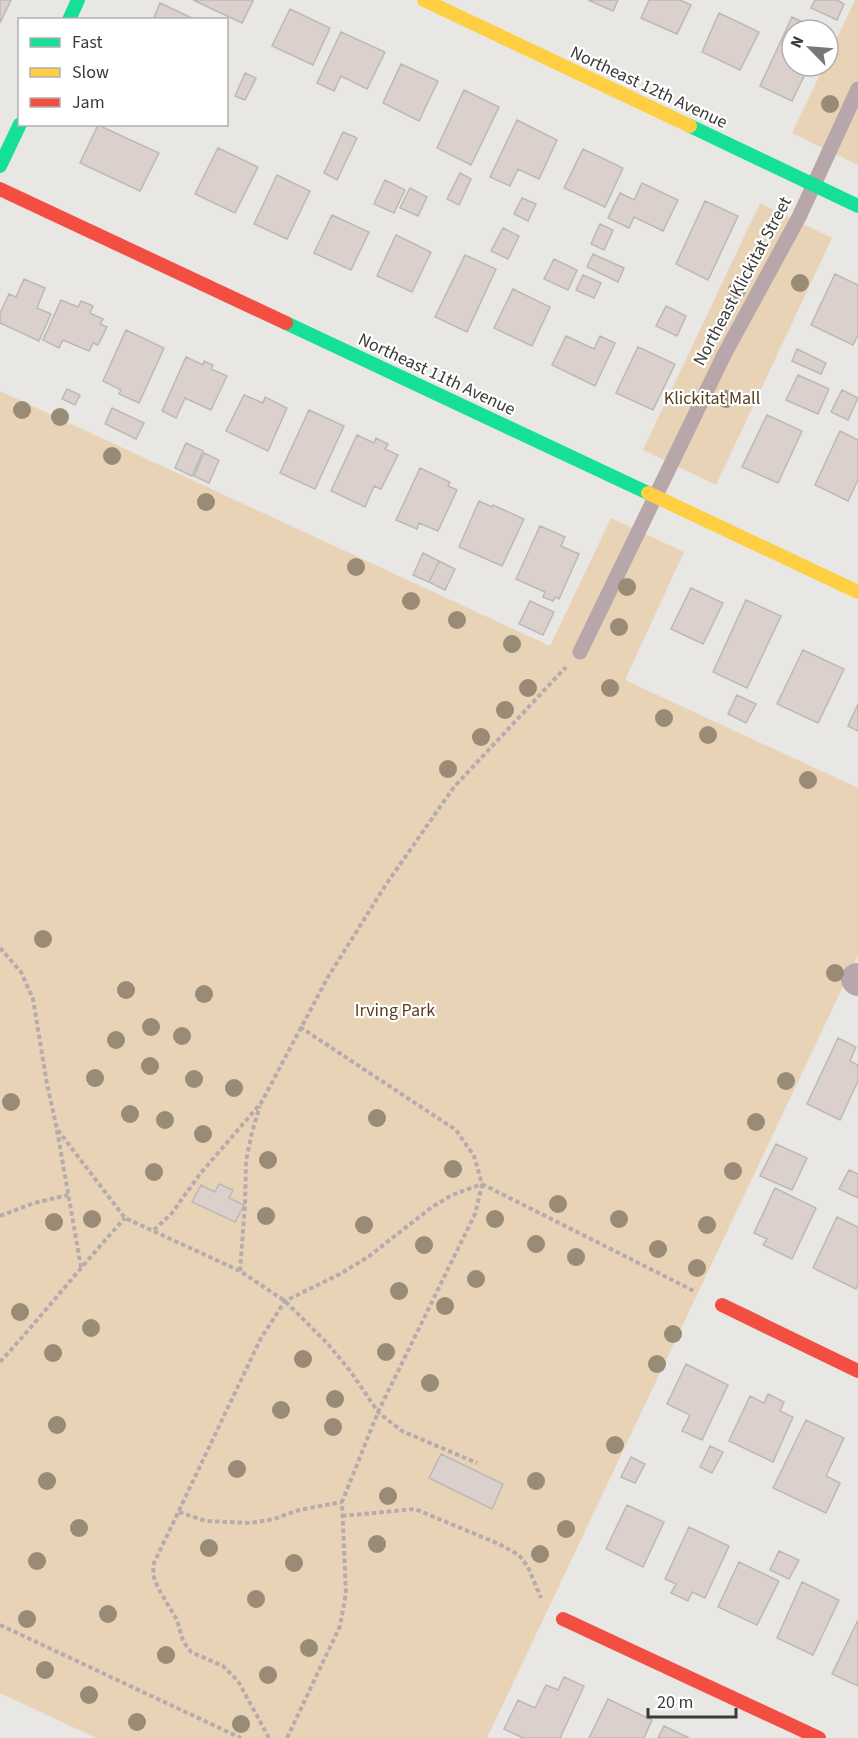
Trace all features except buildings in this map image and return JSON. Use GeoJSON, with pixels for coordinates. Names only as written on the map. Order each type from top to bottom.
{"type":"FeatureCollection","features":[{"type":"Feature","properties":{"kind":"street"},"geometry":{"type":"LineString","coordinates":[[70,18],[78,0]]}},
{"type":"Feature","properties":{"kind":"street","name":"Northeast 12th Avenue"},"geometry":{"type":"LineString","coordinates":[[424,0],[858,206]]}},
{"type":"Feature","properties":{"kind":"street"},"geometry":{"type":"LineString","coordinates":[[0,166],[19,126]]}},
{"type":"Feature","properties":{"kind":"street","name":"Northeast 11th Avenue"},"geometry":{"type":"LineString","coordinates":[[0,189],[858,592]]}},
{"type":"Feature","properties":{"kind":"street"},"geometry":{"type":"LineString","coordinates":[[722,1305],[858,1371]]}},
{"type":"Feature","properties":{"kind":"street"},"geometry":{"type":"LineString","coordinates":[[563,1618],[819,1738]]}},
{"type":"Feature","properties":{"kind":"lane","name":"Northeast Klickitat Street"},"geometry":{"type":"LineString","coordinates":[[580,652],[724,355],[798,217],[858,89]]}},
{"type":"Feature","properties":{"kind":"path"},"geometry":{"type":"LineString","coordinates":[[240,1271],[246,1161],[252,1132],[261,1103],[300,1027],[385,886],[454,787],[580,652]]}},
{"type":"Feature","properties":{"kind":"path"},"geometry":{"type":"LineString","coordinates":[[0,948],[21,972],[33,999],[81,1267]]}},
{"type":"Feature","properties":{"kind":"path"},"geometry":{"type":"LineString","coordinates":[[287,1738],[340,1626],[346,1593],[342,1502],[378,1412],[475,1214],[482,1184],[474,1156],[456,1130],[300,1027]]}},
{"type":"Feature","properties":{"kind":"path"},"geometry":{"type":"LineString","coordinates":[[154,1230],[172,1213],[200,1174],[261,1103]]}},
{"type":"Feature","properties":{"kind":"path"},"geometry":{"type":"LineString","coordinates":[[57,1129],[125,1218],[240,1271],[285,1301],[334,1351],[378,1412],[402,1431],[477,1463]]}},
{"type":"Feature","properties":{"kind":"path"},"geometry":{"type":"LineString","coordinates":[[269,1738],[238,1681],[223,1666],[191,1652],[183,1641],[177,1620],[153,1575],[154,1563],[261,1338],[285,1301],[359,1263],[452,1195],[482,1184],[722,1305]]}},
{"type":"Feature","properties":{"kind":"path"},"geometry":{"type":"LineString","coordinates":[[0,1216],[34,1203],[69,1195]]}},
{"type":"Feature","properties":{"kind":"path"},"geometry":{"type":"LineString","coordinates":[[0,1362],[125,1218]]}},
{"type":"Feature","properties":{"kind":"path"},"geometry":{"type":"LineString","coordinates":[[179,1512],[206,1521],[251,1522],[274,1519],[299,1510],[342,1502]]}},
{"type":"Feature","properties":{"kind":"path"},"geometry":{"type":"LineString","coordinates":[[342,1516],[415,1509],[499,1544],[519,1555],[528,1567],[543,1601],[563,1618]]}},
{"type":"Feature","properties":{"kind":"path"},"geometry":{"type":"LineString","coordinates":[[0,1625],[241,1738]]}},
{"type":"Feature","properties":{"kind":"green space"},"geometry":{"type":"Polygon","coordinates":[[[855,0],[858,0],[858,165],[792,133],[818,78],[840,78],[840,32],[855,0]]]}},
{"type":"Feature","properties":{"kind":"green space","name":"Klickitat Mall"},"geometry":{"type":"Polygon","coordinates":[[[760,203],[832,238],[716,485],[643,450],[760,203]]]}},
{"type":"Feature","properties":{"kind":"green space","name":"Irving Park"},"geometry":{"type":"Polygon","coordinates":[[[0,391],[550,646],[611,518],[684,552],[625,680],[858,788],[858,955],[487,1738],[96,1738],[0,1693],[0,391]]]}},
{"type":"Feature","properties":{"kind":"traffic: fast"},"geometry":{"type":"LineString","coordinates":[[70,18],[78,0]]}},
{"type":"Feature","properties":{"kind":"traffic: fast"},"geometry":{"type":"LineString","coordinates":[[0,166],[19,126]]}},
{"type":"Feature","properties":{"kind":"traffic: fast"},"geometry":{"type":"LineString","coordinates":[[690,126],[858,206]]}},
{"type":"Feature","properties":{"kind":"traffic: fast"},"geometry":{"type":"LineString","coordinates":[[286,323],[648,493]]}},
{"type":"Feature","properties":{"kind":"traffic: slow"},"geometry":{"type":"LineString","coordinates":[[424,0],[690,126]]}},
{"type":"Feature","properties":{"kind":"traffic: slow"},"geometry":{"type":"LineString","coordinates":[[648,493],[858,592]]}},
{"type":"Feature","properties":{"kind":"traffic: jam"},"geometry":{"type":"LineString","coordinates":[[0,189],[286,323]]}},
{"type":"Feature","properties":{"kind":"traffic: jam"},"geometry":{"type":"LineString","coordinates":[[722,1305],[858,1371]]}},
{"type":"Feature","properties":{"kind":"traffic: jam"},"geometry":{"type":"LineString","coordinates":[[563,1619],[819,1738]]}}]}
